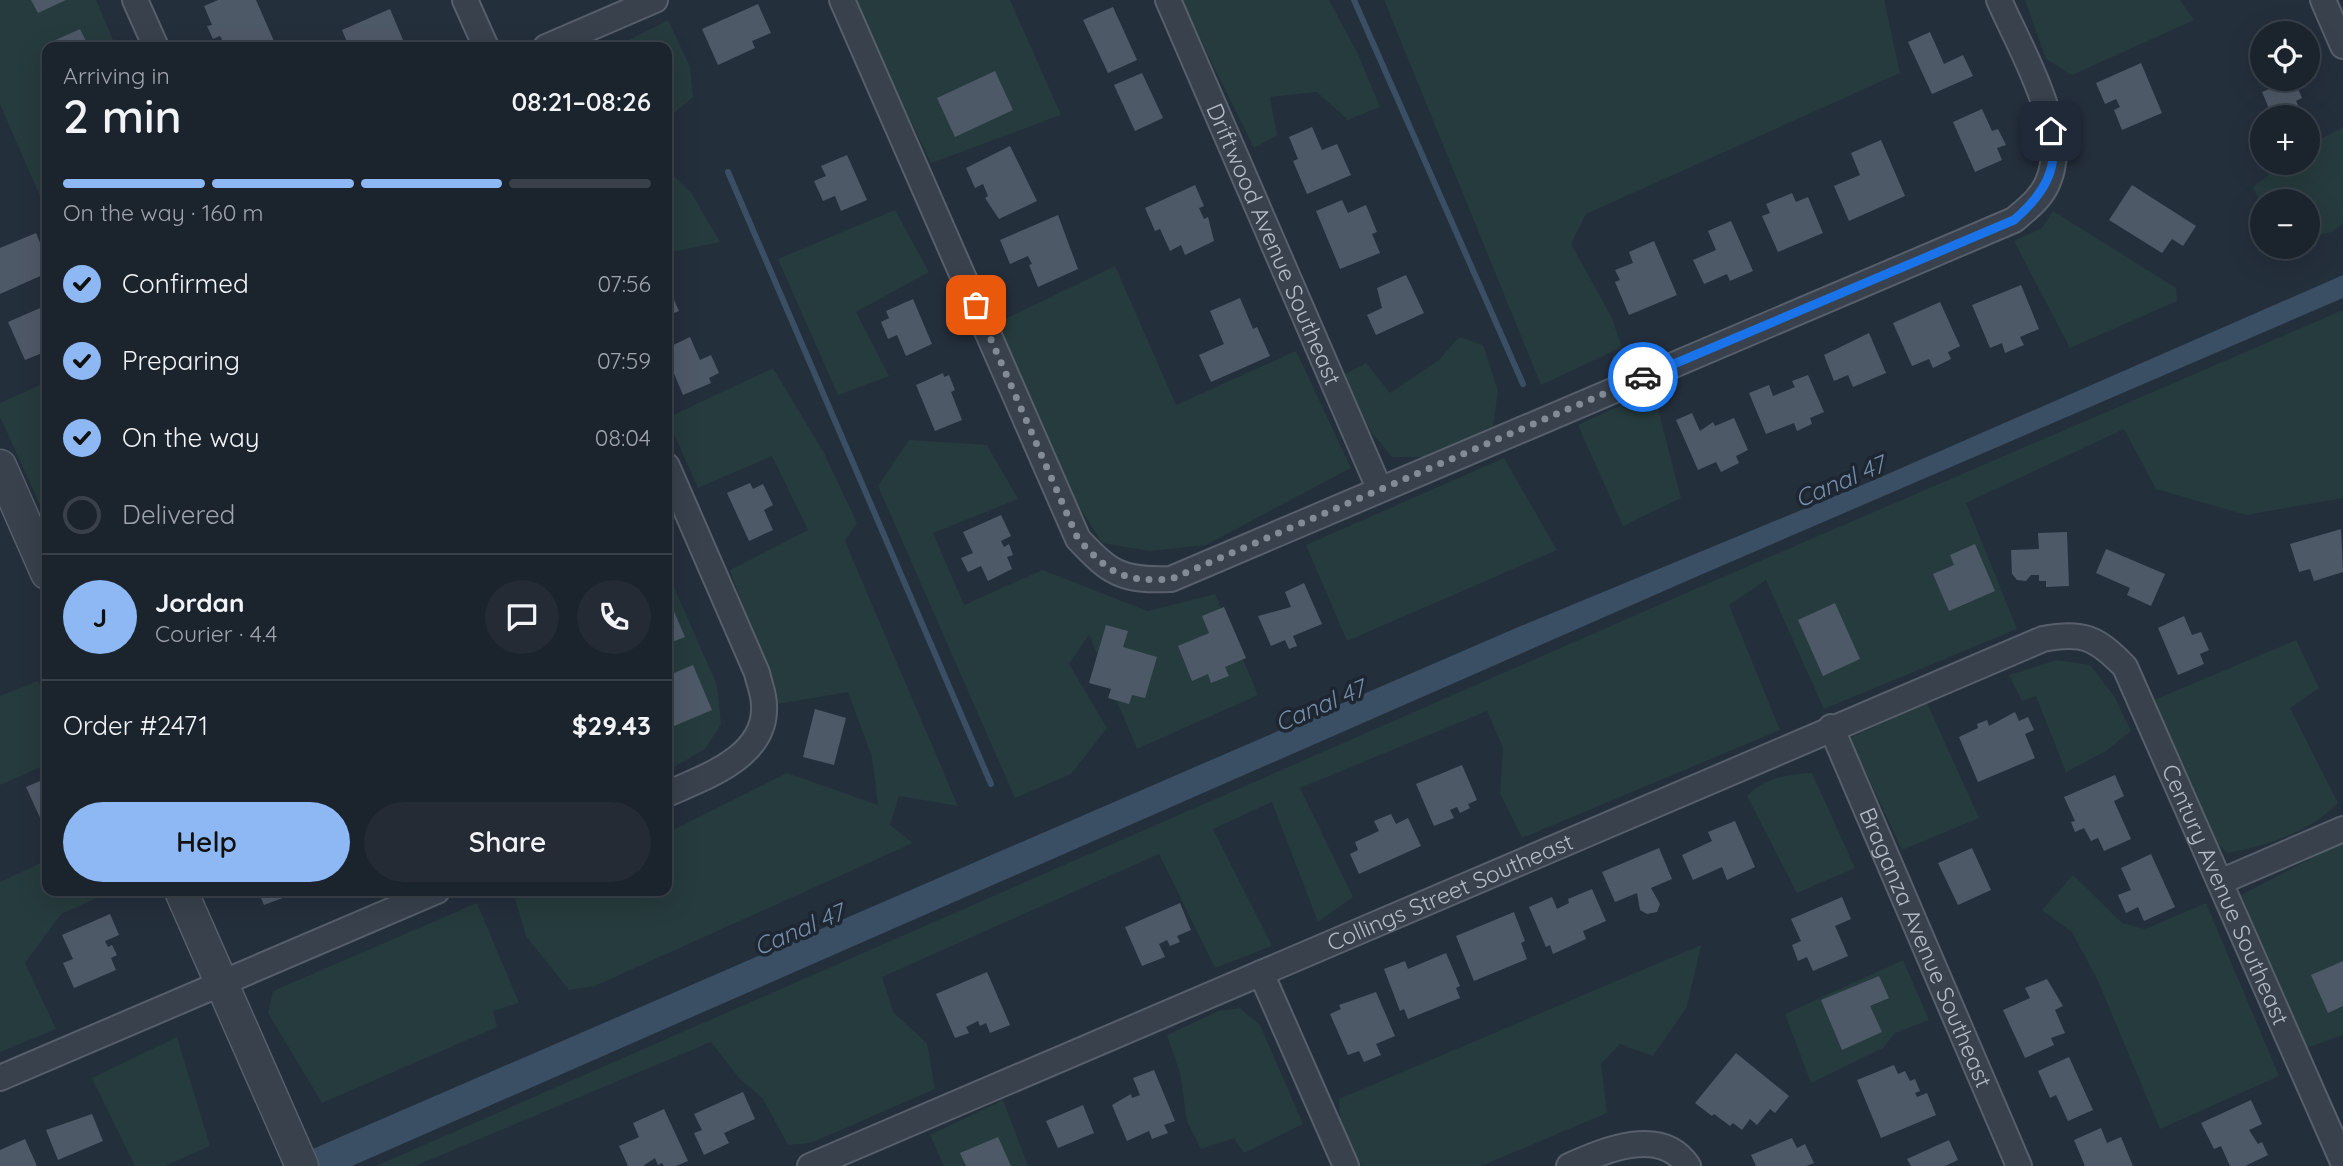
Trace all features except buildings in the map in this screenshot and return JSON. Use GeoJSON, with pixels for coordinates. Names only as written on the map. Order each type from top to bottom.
{"type":"FeatureCollection","features":[{"type":"Feature","properties":{"kind":"street"},"geometry":{"type":"LineString","coordinates":[[135,0],[154,42]]}},
{"type":"Feature","properties":{"kind":"street"},"geometry":{"type":"LineString","coordinates":[[465,0],[484,42]]}},
{"type":"Feature","properties":{"kind":"street"},"geometry":{"type":"LineString","coordinates":[[558,42],[655,0]]}},
{"type":"Feature","properties":{"kind":"street"},"geometry":{"type":"LineString","coordinates":[[842,0],[1078,539],[1100,562],[1137,581],[1171,579],[2014,220],[2036,201],[2050,179],[2055,147],[2047,111],[1999,0]]}},
{"type":"Feature","properties":{"kind":"street","name":"Driftwood Avenue Southeast"},"geometry":{"type":"LineString","coordinates":[[1168,0],[1380,488]]}},
{"type":"Feature","properties":{"kind":"street"},"geometry":{"type":"LineString","coordinates":[[2323,0],[2343,46]]}},
{"type":"Feature","properties":{"kind":"street"},"geometry":{"type":"LineString","coordinates":[[0,466],[42,562]]}},
{"type":"Feature","properties":{"kind":"street"},"geometry":{"type":"LineString","coordinates":[[672,478],[757,673],[764,705],[760,730],[742,755],[717,772],[672,792]]}},
{"type":"Feature","properties":{"kind":"street","name":"Collings Street Southeast"},"geometry":{"type":"LineString","coordinates":[[810,1166],[1831,727],[2043,639],[2067,634],[2093,639]]}},
{"type":"Feature","properties":{"kind":"street","name":"Century Avenue Southeast"},"geometry":{"type":"LineString","coordinates":[[2093,639],[2125,667],[2343,1162]]}},
{"type":"Feature","properties":{"kind":"street","name":"Braganza Avenue Southeast"},"geometry":{"type":"LineString","coordinates":[[1831,727],[2019,1166]]}},
{"type":"Feature","properties":{"kind":"street"},"geometry":{"type":"LineString","coordinates":[[2220,882],[2343,829]]}},
{"type":"Feature","properties":{"kind":"street"},"geometry":{"type":"LineString","coordinates":[[183,896],[302,1166]]}},
{"type":"Feature","properties":{"kind":"street"},"geometry":{"type":"LineString","coordinates":[[0,1078],[425,896]]}},
{"type":"Feature","properties":{"kind":"street"},"geometry":{"type":"LineString","coordinates":[[1261,973],[1346,1166]]}},
{"type":"Feature","properties":{"kind":"street"},"geometry":{"type":"LineString","coordinates":[[1569,1166],[1606,1150],[1635,1143],[1663,1148],[1688,1166]]}},
{"type":"Feature","properties":{"kind":"green space"},"geometry":{"type":"Polygon","coordinates":[[[0,0],[96,0],[114,42],[42,42],[42,201],[0,104],[0,0]]]}},
{"type":"Feature","properties":{"kind":"green space"},"geometry":{"type":"Polygon","coordinates":[[[852,0],[1010,0],[1061,115],[931,163],[852,0]]]}},
{"type":"Feature","properties":{"kind":"green space"},"geometry":{"type":"Polygon","coordinates":[[[1181,0],[1329,0],[1357,52],[1380,107],[1348,120],[1317,92],[1270,97],[1277,135],[1254,148],[1181,0]]]}},
{"type":"Feature","properties":{"kind":"green space"},"geometry":{"type":"Polygon","coordinates":[[[1384,0],[1884,0],[1900,73],[1586,214],[1571,244],[1611,316],[1622,347],[1541,385],[1384,0]]]}},
{"type":"Feature","properties":{"kind":"green space"},"geometry":{"type":"Polygon","coordinates":[[[2025,0],[2180,0],[2194,20],[2072,75],[2046,59],[2025,0]]]}},
{"type":"Feature","properties":{"kind":"green space"},"geometry":{"type":"Polygon","coordinates":[[[668,20],[690,67],[693,97],[672,115],[672,42],[625,42],[668,20]]]}},
{"type":"Feature","properties":{"kind":"green space"},"geometry":{"type":"Polygon","coordinates":[[[2343,127],[2343,224],[2332,232],[2320,234],[2320,189],[2253,187],[2268,175],[2320,175],[2320,139],[2343,127]]]}},
{"type":"Feature","properties":{"kind":"green space"},"geometry":{"type":"Polygon","coordinates":[[[672,174],[692,194],[720,242],[672,252],[672,174]]]}},
{"type":"Feature","properties":{"kind":"green space"},"geometry":{"type":"Polygon","coordinates":[[[895,210],[929,272],[856,312],[889,376],[838,395],[778,259],[895,210]]]}},
{"type":"Feature","properties":{"kind":"green space"},"geometry":{"type":"Polygon","coordinates":[[[2053,211],[2176,288],[2177,301],[2070,348],[2014,241],[2042,228],[2053,211]]]}},
{"type":"Feature","properties":{"kind":"green space"},"geometry":{"type":"Polygon","coordinates":[[[1115,266],[1176,405],[1296,351],[1351,468],[1206,545],[1150,551],[1102,543],[1075,500],[997,323],[1115,266]]]}},
{"type":"Feature","properties":{"kind":"green space"},"geometry":{"type":"Polygon","coordinates":[[[2343,310],[2343,498],[2246,515],[2156,489],[2124,429],[1966,503],[2017,629],[1824,709],[1766,580],[1729,605],[1780,730],[1522,838],[1500,793],[1503,748],[1487,711],[1300,788],[1353,897],[1318,922],[1272,802],[1213,829],[1272,946],[1215,968],[1159,854],[882,977],[894,1013],[927,1043],[935,1089],[811,1143],[788,1145],[763,1099],[739,1078],[711,1042],[415,1166],[376,1166],[1709,583],[2343,310]]]}},
{"type":"Feature","properties":{"kind":"green space"},"geometry":{"type":"Polygon","coordinates":[[[1459,337],[1483,345],[1498,391],[1493,426],[1428,457],[1392,457],[1371,432],[1343,375],[1366,363],[1390,393],[1439,360],[1459,337]]]}},
{"type":"Feature","properties":{"kind":"green space"},"geometry":{"type":"Polygon","coordinates":[[[773,368],[824,453],[857,523],[845,541],[958,806],[899,796],[890,825],[913,843],[595,986],[569,990],[526,936],[514,896],[672,896],[672,830],[787,773],[878,805],[872,757],[848,692],[778,704],[730,570],[808,530],[772,456],[698,488],[672,429],[672,416],[773,368]]]}},
{"type":"Feature","properties":{"kind":"green space"},"geometry":{"type":"Polygon","coordinates":[[[42,384],[42,509],[0,417],[0,403],[42,384]]]}},
{"type":"Feature","properties":{"kind":"green space"},"geometry":{"type":"Polygon","coordinates":[[[1653,390],[1681,498],[1623,526],[1578,425],[1653,390]]]}},
{"type":"Feature","properties":{"kind":"green space"},"geometry":{"type":"Polygon","coordinates":[[[909,440],[987,445],[1018,499],[933,533],[964,605],[1042,570],[1148,611],[1215,594],[1258,695],[1137,749],[1089,635],[1069,664],[1107,728],[1071,774],[1015,798],[878,486],[909,440]]]}},
{"type":"Feature","properties":{"kind":"green space"},"geometry":{"type":"Polygon","coordinates":[[[1504,458],[1557,550],[1347,641],[1306,545],[1504,458]]]}},
{"type":"Feature","properties":{"kind":"green space"},"geometry":{"type":"Polygon","coordinates":[[[672,583],[717,685],[721,724],[705,749],[672,768],[672,583]]]}},
{"type":"Feature","properties":{"kind":"green space"},"geometry":{"type":"Polygon","coordinates":[[[2296,640],[2319,688],[2290,708],[2338,803],[2301,830],[2257,846],[2227,853],[2214,840],[2154,700],[2296,640]]]}},
{"type":"Feature","properties":{"kind":"green space"},"geometry":{"type":"Polygon","coordinates":[[[2057,660],[2090,665],[2114,696],[2131,731],[2106,751],[2066,772],[2036,696],[2022,701],[2009,675],[2057,660]]]}},
{"type":"Feature","properties":{"kind":"green space"},"geometry":{"type":"Polygon","coordinates":[[[38,681],[42,689],[42,766],[0,785],[0,696],[38,681]]]}},
{"type":"Feature","properties":{"kind":"green space"},"geometry":{"type":"Polygon","coordinates":[[[1927,703],[1979,818],[1902,850],[1850,738],[1927,703]]]}},
{"type":"Feature","properties":{"kind":"green space"},"geometry":{"type":"Polygon","coordinates":[[[1812,773],[1855,868],[1797,893],[1747,796],[1761,785],[1777,778],[1812,773]]]}},
{"type":"Feature","properties":{"kind":"green space"},"geometry":{"type":"Polygon","coordinates":[[[2343,842],[2343,1035],[2306,1048],[2241,895],[2343,842]]]}},
{"type":"Feature","properties":{"kind":"green space"},"geometry":{"type":"Polygon","coordinates":[[[42,862],[42,896],[102,896],[61,914],[25,963],[56,1029],[0,1052],[0,882],[42,862]]]}},
{"type":"Feature","properties":{"kind":"green space"},"geometry":{"type":"Polygon","coordinates":[[[2073,875],[2122,923],[2145,929],[2206,903],[2279,1076],[2160,1129],[2098,981],[2072,932],[2042,910],[2073,875]]]}},
{"type":"Feature","properties":{"kind":"green space"},"geometry":{"type":"Polygon","coordinates":[[[477,903],[519,1003],[493,1011],[497,1027],[322,1103],[268,1013],[273,991],[477,903]]]}},
{"type":"Feature","properties":{"kind":"green space"},"geometry":{"type":"Polygon","coordinates":[[[1701,945],[1687,1007],[1653,1056],[1620,1044],[1601,1064],[1607,1113],[1481,1166],[1361,1166],[1340,1123],[1339,1099],[1701,945]]]}},
{"type":"Feature","properties":{"kind":"green space"},"geometry":{"type":"Polygon","coordinates":[[[1903,960],[1929,1020],[1895,1033],[1883,1048],[1811,1083],[1785,1014],[1903,960]]]}},
{"type":"Feature","properties":{"kind":"green space"},"geometry":{"type":"Polygon","coordinates":[[[1240,1008],[1260,1025],[1303,1124],[1244,1153],[1234,1138],[1201,1149],[1187,1121],[1180,1073],[1167,1035],[1219,1011],[1240,1008]]]}},
{"type":"Feature","properties":{"kind":"green space"},"geometry":{"type":"Polygon","coordinates":[[[177,1037],[210,1146],[165,1166],[135,1166],[92,1078],[177,1037]]]}},
{"type":"Feature","properties":{"kind":"green space"},"geometry":{"type":"Polygon","coordinates":[[[1003,1100],[1028,1166],[944,1166],[930,1135],[1003,1100]]]}},
{"type":"Feature","properties":{"kind":"water"},"geometry":{"type":"Polygon","coordinates":[[[2343,275],[2343,298],[1705,573],[352,1166],[314,1166],[308,1151],[1516,628],[1874,480],[2343,275]]]}},
{"type":"Feature","properties":{"kind":"waterway"},"geometry":{"type":"LineString","coordinates":[[1354,0],[1523,384]]}},
{"type":"Feature","properties":{"kind":"waterway"},"geometry":{"type":"LineString","coordinates":[[728,172],[991,784]]}},
{"type":"Feature","properties":{"kind":"way so far"},"geometry":{"type":"LineString","coordinates":[[976,305],[1078,539],[1100,562],[1137,581],[1171,579],[1643,377]]}},
{"type":"Feature","properties":{"kind":"route"},"geometry":{"type":"LineString","coordinates":[[1643,377],[2014,220],[2036,201],[2050,179],[2055,147],[2051,131]]}},
{"type":"Feature","properties":{"kind":"water label","name":"Canal 47"},"geometry":{"type":"Point","coordinates":[1840,482]}},
{"type":"Feature","properties":{"kind":"water label","name":"Canal 47"},"geometry":{"type":"Point","coordinates":[1320,706]}},
{"type":"Feature","properties":{"kind":"water label","name":"Canal 47"},"geometry":{"type":"Point","coordinates":[799,930]}}]}
